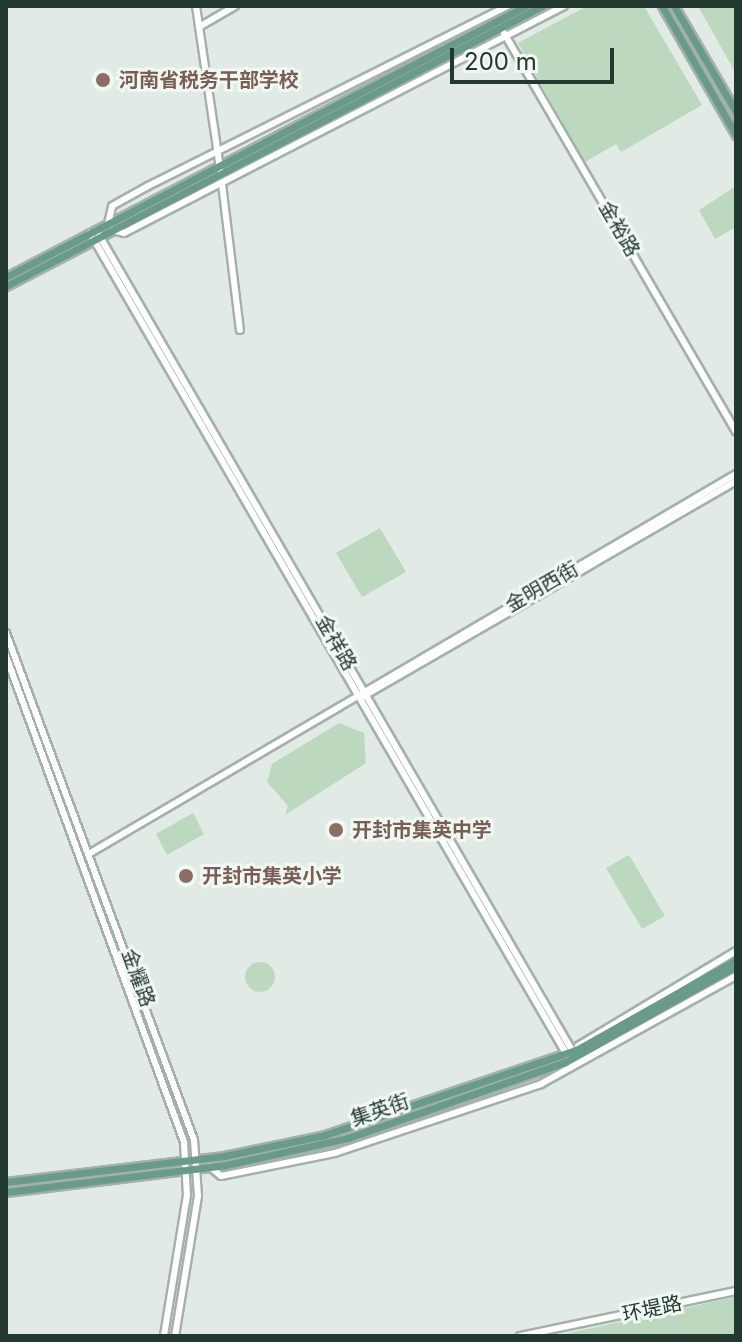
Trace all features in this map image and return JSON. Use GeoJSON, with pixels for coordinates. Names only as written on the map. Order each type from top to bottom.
{"type":"FeatureCollection","features":[{"type":"Feature","properties":{"kind":"main road"},"geometry":{"type":"LineString","coordinates":[[6,286],[220,164],[526,6]]}},
{"type":"Feature","properties":{"kind":"main road"},"geometry":{"type":"LineString","coordinates":[[220,164],[542,6]]}},
{"type":"Feature","properties":{"kind":"main road"},"geometry":{"type":"LineString","coordinates":[[662,6],[736,135]]}},
{"type":"Feature","properties":{"kind":"main road"},"geometry":{"type":"LineString","coordinates":[[674,6],[736,112]]}},
{"type":"Feature","properties":{"kind":"main road"},"geometry":{"type":"LineString","coordinates":[[6,277],[95,235]]}},
{"type":"Feature","properties":{"kind":"main road","name":"集英街"},"geometry":{"type":"LineString","coordinates":[[6,1182],[198,1164],[325,1135],[571,1055],[736,960]]}},
{"type":"Feature","properties":{"kind":"main road","name":"集英街"},"geometry":{"type":"LineString","coordinates":[[198,1164],[210,1167],[328,1144],[571,1055],[736,966]]}},
{"type":"Feature","properties":{"kind":"main road","name":"集英街"},"geometry":{"type":"LineString","coordinates":[[6,1192],[188,1165]]}},
{"type":"Feature","properties":{"kind":"street"},"geometry":{"type":"LineString","coordinates":[[196,6],[220,164],[240,330]]}},
{"type":"Feature","properties":{"kind":"street"},"geometry":{"type":"LineString","coordinates":[[199,27],[235,6]]}},
{"type":"Feature","properties":{"kind":"street"},"geometry":{"type":"LineString","coordinates":[[508,6],[220,164],[112,206],[110,227],[124,233],[564,6]]}},
{"type":"Feature","properties":{"kind":"street","name":"金裕路"},"geometry":{"type":"LineString","coordinates":[[501,27],[736,431]]}},
{"type":"Feature","properties":{"kind":"street","name":"金祥路"},"geometry":{"type":"LineString","coordinates":[[95,235],[571,1055]]}},
{"type":"Feature","properties":{"kind":"street","name":"金明西街"},"geometry":{"type":"LineString","coordinates":[[362,695],[736,474]]}},
{"type":"Feature","properties":{"kind":"street","name":"金明西街"},"geometry":{"type":"LineString","coordinates":[[92,852],[736,481]]}},
{"type":"Feature","properties":{"kind":"street","name":"金耀路"},"geometry":{"type":"LineString","coordinates":[[6,633],[92,852],[198,1164],[175,1336]]}},
{"type":"Feature","properties":{"kind":"street","name":"金耀路"},"geometry":{"type":"LineString","coordinates":[[6,656],[188,1165],[164,1336]]}},
{"type":"Feature","properties":{"kind":"street"},"geometry":{"type":"LineString","coordinates":[[571,1055],[736,951]]}},
{"type":"Feature","properties":{"kind":"street"},"geometry":{"type":"LineString","coordinates":[[210,1167],[221,1176],[335,1153],[541,1084],[736,976]]}},
{"type":"Feature","properties":{"kind":"street","name":"环堤路"},"geometry":{"type":"LineString","coordinates":[[520,1336],[736,1291]]}},
{"type":"Feature","properties":{"kind":"green space"},"geometry":{"type":"Polygon","coordinates":[[[587,6],[644,6],[702,105],[621,152],[616,144],[585,162],[518,43],[587,6]]]}},
{"type":"Feature","properties":{"kind":"green space"},"geometry":{"type":"Polygon","coordinates":[[[698,6],[736,6],[736,74],[698,6]]]}},
{"type":"Feature","properties":{"kind":"green space"},"geometry":{"type":"Polygon","coordinates":[[[736,186],[736,227],[715,239],[699,210],[736,186]]]}},
{"type":"Feature","properties":{"kind":"green space"},"geometry":{"type":"Polygon","coordinates":[[[380,528],[406,572],[362,597],[336,553],[380,528]]]}},
{"type":"Feature","properties":{"kind":"green space"},"geometry":{"type":"Polygon","coordinates":[[[339,723],[364,733],[366,763],[285,815],[288,806],[267,782],[272,764],[339,723]]]}},
{"type":"Feature","properties":{"kind":"green space"},"geometry":{"type":"Polygon","coordinates":[[[193,813],[204,834],[167,855],[156,834],[193,813]]]}},
{"type":"Feature","properties":{"kind":"green space"},"geometry":{"type":"Polygon","coordinates":[[[629,855],[665,916],[642,929],[606,868],[629,855]]]}},
{"type":"Feature","properties":{"kind":"green space"},"geometry":{"type":"Polygon","coordinates":[[[260,962],[271,966],[275,977],[271,988],[260,992],[249,988],[245,977],[249,966],[260,962]]]}},
{"type":"Feature","properties":{"kind":"green space"},"geometry":{"type":"Polygon","coordinates":[[[736,1297],[736,1336],[555,1336],[615,1323],[736,1297]]]}},
{"type":"Feature","properties":{"kind":"place","name":"河南省税务干部学校"},"geometry":{"type":"Point","coordinates":[103,80]}},
{"type":"Feature","properties":{"kind":"place","name":"开封市集英中学"},"geometry":{"type":"Point","coordinates":[336,830]}},
{"type":"Feature","properties":{"kind":"place","name":"开封市集英小学"},"geometry":{"type":"Point","coordinates":[186,876]}}]}
